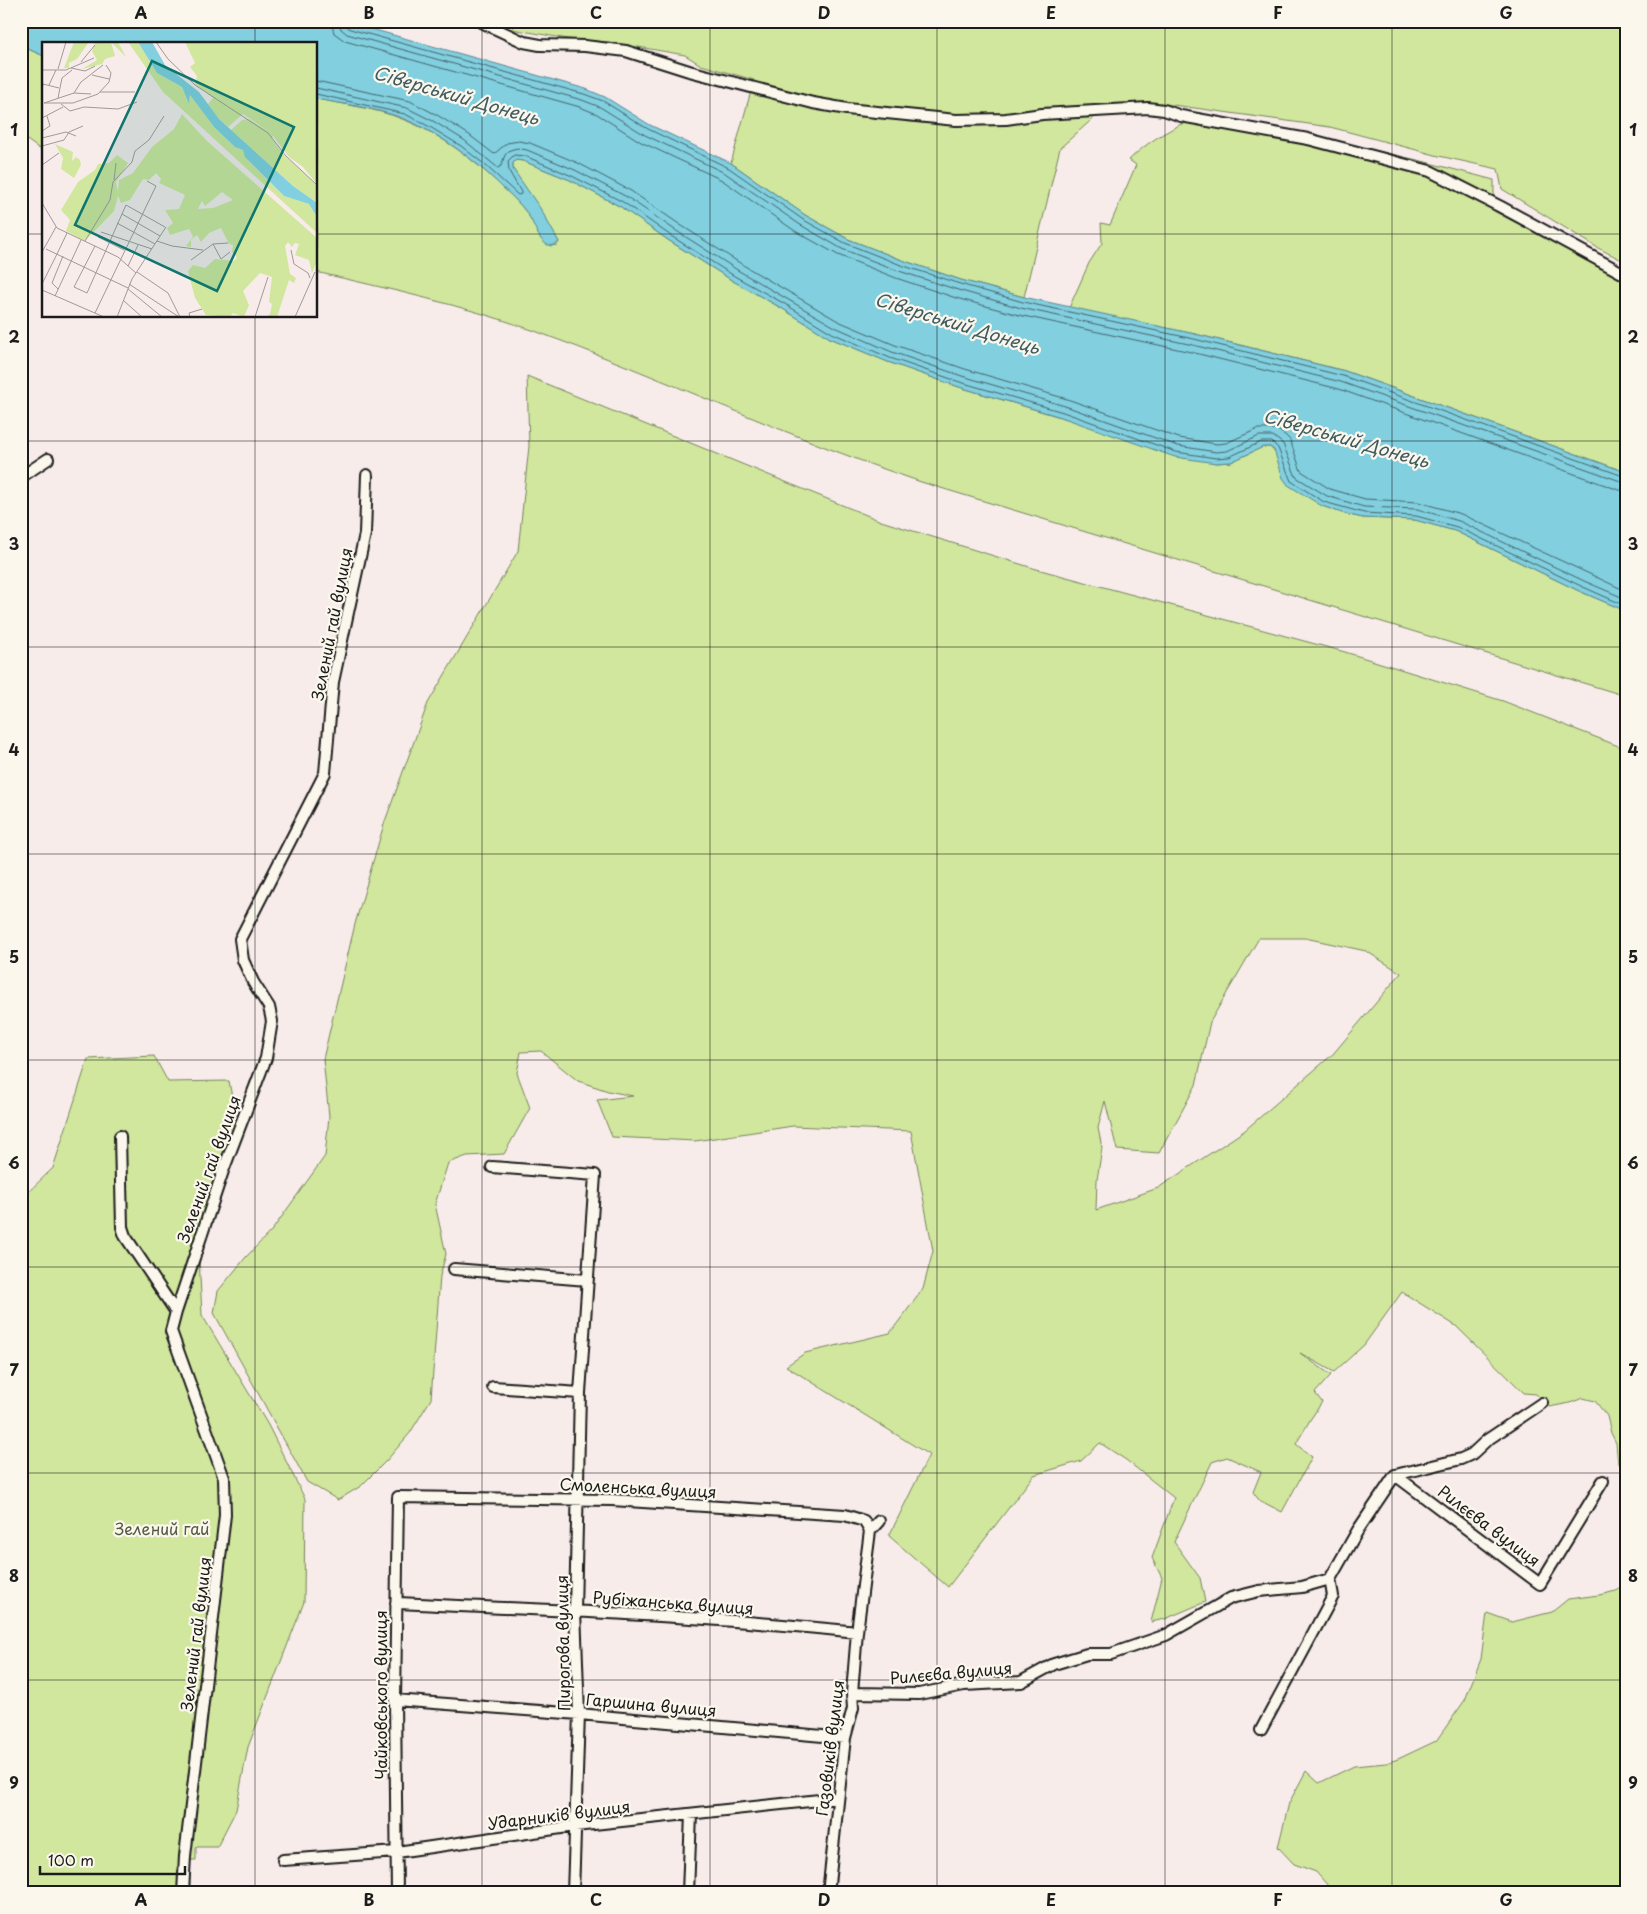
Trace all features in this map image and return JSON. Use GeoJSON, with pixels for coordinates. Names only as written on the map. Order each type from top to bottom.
{"type":"FeatureCollection","features":[{"type":"Feature","properties":{"kind":"street"},"geometry":{"type":"LineString","coordinates":[[479,21],[524,42],[540,45],[585,46],[626,51],[689,71],[814,103],[847,109],[956,120],[1006,119],[1042,114],[1148,108],[1164,110],[1181,116],[1308,139],[1430,171],[1501,206],[1626,275]]}},
{"type":"Feature","properties":{"kind":"street"},"geometry":{"type":"LineString","coordinates":[[21,477],[48,459]]}},
{"type":"Feature","properties":{"kind":"street","name":"Зелений гай вулиця"},"geometry":{"type":"LineString","coordinates":[[183,1893],[185,1856],[226,1515],[224,1478],[171,1331],[224,1171],[266,1058],[272,1021],[269,1007],[253,982],[243,960],[240,939],[325,773],[332,682],[365,534],[367,475]]}},
{"type":"Feature","properties":{"kind":"street"},"geometry":{"type":"LineString","coordinates":[[120,1136],[122,1227],[125,1236],[176,1312]]}},
{"type":"Feature","properties":{"kind":"street","name":"Пирогова вулиця"},"geometry":{"type":"LineString","coordinates":[[492,1167],[595,1175],[580,1393],[575,1612],[579,1714],[573,1893]]}},
{"type":"Feature","properties":{"kind":"street"},"geometry":{"type":"LineString","coordinates":[[454,1269],[587,1280]]}},
{"type":"Feature","properties":{"kind":"street"},"geometry":{"type":"LineString","coordinates":[[493,1387],[580,1393]]}},
{"type":"Feature","properties":{"kind":"street","name":"Рилєєва вулиця"},"geometry":{"type":"LineString","coordinates":[[1395,1475],[1461,1459],[1472,1454],[1487,1440],[1542,1403]]}},
{"type":"Feature","properties":{"kind":"street"},"geometry":{"type":"LineString","coordinates":[[1261,1730],[1333,1596],[1330,1579],[1358,1530],[1395,1475]]}},
{"type":"Feature","properties":{"kind":"street","name":"Рилєєва вулиця"},"geometry":{"type":"LineString","coordinates":[[1395,1475],[1540,1584],[1603,1481]]}},
{"type":"Feature","properties":{"kind":"street","name":"Смоленська вулиця"},"geometry":{"type":"LineString","coordinates":[[398,1497],[579,1499],[845,1515],[864,1521],[870,1531]]}},
{"type":"Feature","properties":{"kind":"street","name":"Чайковського вулиця"},"geometry":{"type":"LineString","coordinates":[[397,1893],[395,1700],[398,1497]]}},
{"type":"Feature","properties":{"kind":"street"},"geometry":{"type":"LineString","coordinates":[[870,1531],[878,1521]]}},
{"type":"Feature","properties":{"kind":"street","name":"Газовиків вулиця"},"geometry":{"type":"LineString","coordinates":[[828,1893],[845,1738],[853,1708],[852,1693],[857,1632],[870,1531]]}},
{"type":"Feature","properties":{"kind":"street","name":"Рилєєва вулиця"},"geometry":{"type":"LineString","coordinates":[[852,1693],[919,1694],[964,1685],[1021,1682],[1054,1664],[1087,1654],[1111,1654],[1166,1634],[1231,1598],[1259,1591],[1302,1586],[1330,1579]]}},
{"type":"Feature","properties":{"kind":"street","name":"Рубіжанська вулиця"},"geometry":{"type":"LineString","coordinates":[[396,1603],[790,1625],[857,1632]]}},
{"type":"Feature","properties":{"kind":"street","name":"Гаршина вулиця"},"geometry":{"type":"LineString","coordinates":[[395,1700],[579,1714],[845,1738]]}},
{"type":"Feature","properties":{"kind":"street","name":"Ударників вулиця"},"geometry":{"type":"LineString","coordinates":[[283,1860],[397,1852],[575,1826],[838,1798]]}},
{"type":"Feature","properties":{"kind":"street"},"geometry":{"type":"LineString","coordinates":[[688,1893],[691,1814]]}},
{"type":"Feature","properties":{"kind":"green space"},"geometry":{"type":"Polygon","coordinates":[[[514,21],[1626,21],[1626,262],[1598,248],[1502,189],[1498,169],[1439,156],[1330,127],[1166,104],[1106,107],[1060,148],[1024,297],[961,280],[848,239],[805,215],[731,163],[754,80],[701,65],[685,55],[609,42],[568,39],[512,29],[514,21]]]}},
{"type":"Feature","properties":{"kind":"green space"},"geometry":{"type":"Polygon","coordinates":[[[21,46],[42,55],[42,151],[21,136],[21,46]]]}},
{"type":"Feature","properties":{"kind":"green space"},"geometry":{"type":"Polygon","coordinates":[[[318,99],[393,115],[447,142],[474,162],[512,196],[529,216],[540,236],[551,246],[557,245],[559,242],[513,169],[513,163],[516,160],[570,180],[621,207],[668,240],[733,281],[830,338],[888,362],[959,387],[1216,463],[1231,462],[1263,447],[1270,447],[1322,506],[1363,518],[1415,520],[1455,531],[1579,591],[1626,611],[1626,696],[921,482],[774,427],[629,367],[532,330],[452,305],[318,272],[318,99]]]}},
{"type":"Feature","properties":{"kind":"green space"},"geometry":{"type":"Polygon","coordinates":[[[1188,121],[1303,134],[1422,161],[1494,180],[1494,211],[1626,281],[1626,472],[1345,371],[1195,334],[1069,308],[1089,263],[1102,243],[1101,223],[1110,225],[1136,165],[1129,160],[1157,138],[1188,121]]]}},
{"type":"Feature","properties":{"kind":"green space"},"geometry":{"type":"Polygon","coordinates":[[[527,376],[881,521],[1033,568],[1345,652],[1503,701],[1626,749],[1626,1467],[1618,1464],[1616,1443],[1611,1433],[1607,1416],[1595,1401],[1583,1398],[1570,1403],[1549,1407],[1536,1394],[1524,1393],[1456,1326],[1402,1292],[1364,1345],[1334,1372],[1300,1353],[1331,1375],[1315,1393],[1322,1402],[1296,1444],[1312,1457],[1282,1512],[1259,1500],[1253,1492],[1261,1472],[1227,1457],[1212,1462],[1174,1542],[1200,1578],[1205,1602],[1165,1619],[1151,1622],[1162,1578],[1152,1558],[1174,1498],[1126,1460],[1100,1443],[1081,1461],[1034,1475],[948,1587],[889,1536],[929,1455],[786,1366],[805,1353],[890,1333],[923,1289],[933,1251],[911,1131],[793,1126],[695,1141],[612,1137],[597,1100],[633,1096],[608,1091],[578,1081],[541,1051],[521,1052],[517,1073],[530,1108],[504,1154],[467,1156],[448,1163],[435,1204],[446,1254],[440,1276],[431,1399],[410,1433],[361,1486],[338,1500],[307,1482],[214,1313],[218,1291],[246,1257],[273,1229],[325,1156],[329,1116],[323,1059],[355,924],[384,824],[428,703],[518,551],[529,446],[527,376]],[[1259,938],[1210,1022],[1196,1085],[1159,1153],[1117,1150],[1105,1101],[1098,1128],[1102,1148],[1097,1180],[1096,1210],[1158,1188],[1244,1131],[1333,1054],[1401,973],[1366,951],[1305,938],[1259,938]]]}},
{"type":"Feature","properties":{"kind":"green space","name":"Зелений гай"},"geometry":{"type":"Polygon","coordinates":[[[154,1056],[168,1082],[229,1081],[237,1125],[198,1237],[202,1315],[268,1425],[305,1499],[304,1602],[248,1747],[236,1810],[217,1847],[196,1847],[196,1860],[181,1860],[179,1893],[21,1893],[21,1199],[53,1168],[88,1059],[154,1056]]]}},
{"type":"Feature","properties":{"kind":"green space"},"geometry":{"type":"Polygon","coordinates":[[[1626,1586],[1626,1893],[1334,1893],[1316,1872],[1294,1864],[1278,1847],[1289,1803],[1306,1771],[1319,1783],[1354,1766],[1386,1763],[1436,1741],[1465,1700],[1481,1659],[1487,1613],[1512,1622],[1552,1612],[1568,1599],[1599,1595],[1616,1591],[1626,1586]]]}},
{"type":"Feature","properties":{"kind":"water","name":"Сіверський Донець"},"geometry":{"type":"Polygon","coordinates":[[[21,21],[343,21],[586,89],[605,97],[650,125],[731,163],[805,215],[848,239],[902,260],[961,280],[1024,297],[1195,334],[1345,371],[1626,472],[1626,611],[1579,591],[1455,531],[1415,520],[1363,518],[1322,506],[1288,485],[1283,478],[1274,450],[1270,447],[1263,447],[1231,462],[1216,463],[1175,457],[1061,417],[959,387],[888,362],[830,338],[733,281],[668,240],[621,207],[570,180],[516,160],[513,163],[513,169],[540,208],[559,242],[548,245],[543,242],[521,205],[480,167],[443,139],[402,118],[318,99],[318,42],[42,42],[42,55],[21,46],[21,21]]]}}]}
